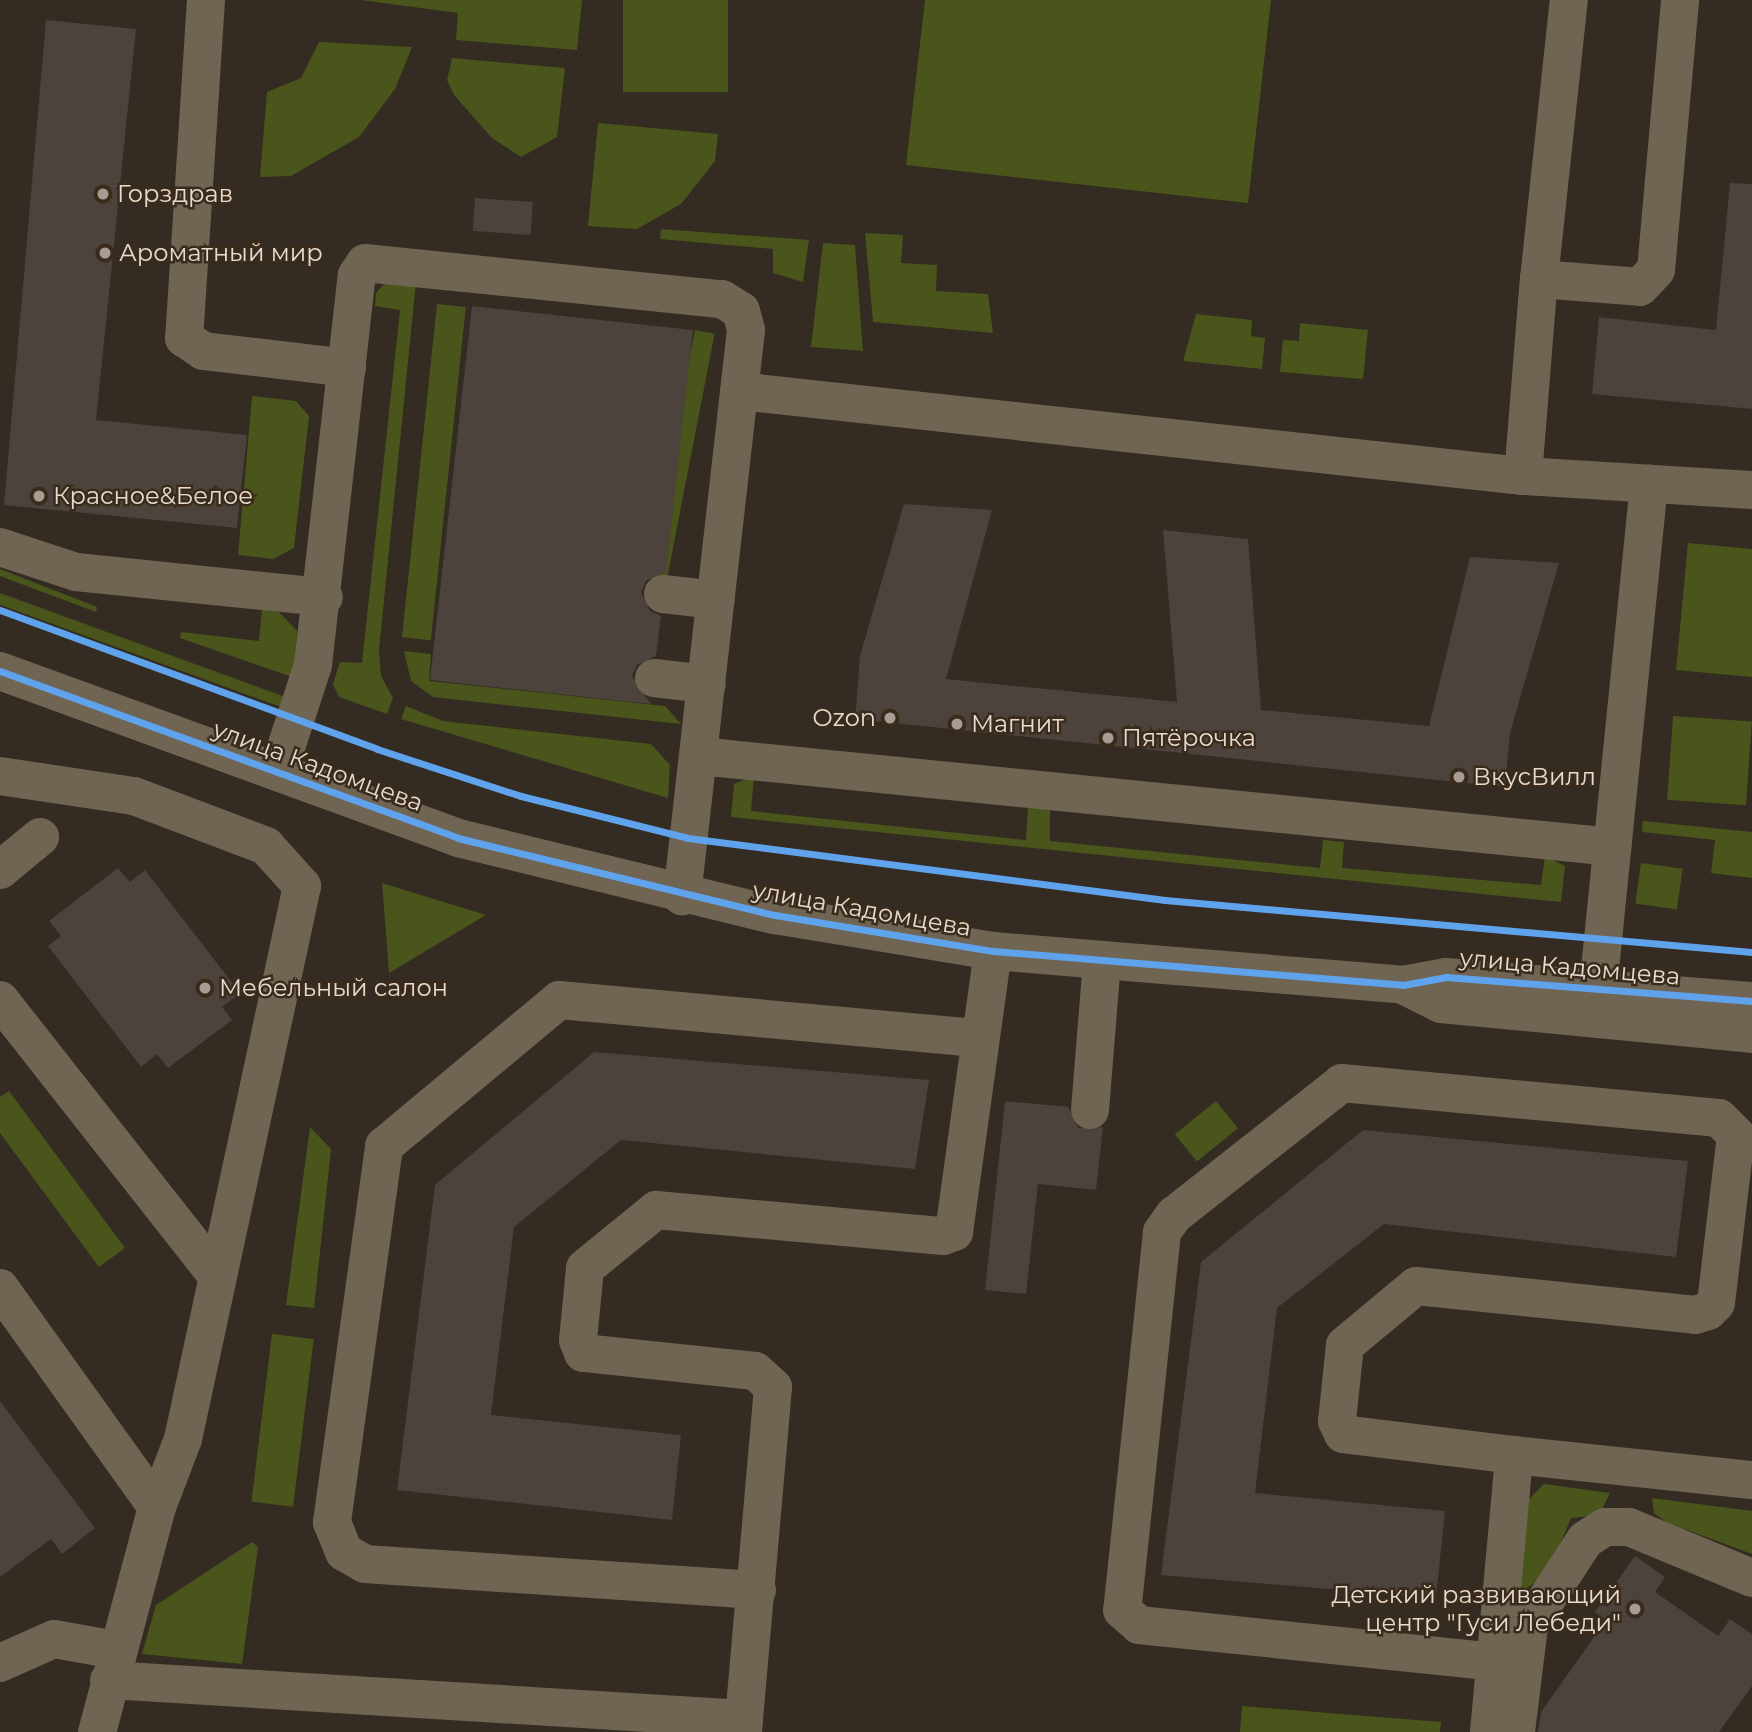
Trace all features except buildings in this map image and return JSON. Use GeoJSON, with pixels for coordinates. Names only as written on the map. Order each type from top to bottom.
{"type":"FeatureCollection","features":[{"type":"Feature","properties":{"kind":"street"},"geometry":{"type":"LineString","coordinates":[[206,0],[184,338],[203,351],[347,368]]}},
{"type":"Feature","properties":{"kind":"street"},"geometry":{"type":"LineString","coordinates":[[1523,476],[1539,279],[1569,0]]}},
{"type":"Feature","properties":{"kind":"street"},"geometry":{"type":"LineString","coordinates":[[1539,279],[1633,288],[1653,275],[1680,0]]}},
{"type":"Feature","properties":{"kind":"street"},"geometry":{"type":"LineString","coordinates":[[278,772],[309,685],[324,597],[357,275],[373,261],[722,299],[745,319],[740,391],[682,896]]}},
{"type":"Feature","properties":{"kind":"street"},"geometry":{"type":"LineString","coordinates":[[740,391],[1523,476],[1752,490]]}},
{"type":"Feature","properties":{"kind":"street"},"geometry":{"type":"LineString","coordinates":[[1598,989],[1649,484]]}},
{"type":"Feature","properties":{"kind":"street"},"geometry":{"type":"LineString","coordinates":[[0,547],[76,572],[324,597]]}},
{"type":"Feature","properties":{"kind":"street"},"geometry":{"type":"LineString","coordinates":[[663,594],[716,600]]}},
{"type":"Feature","properties":{"kind":"street","name":"улица Кадомцева"},"geometry":{"type":"LineString","coordinates":[[0,671],[528,859],[682,896],[993,951],[1404,985],[1446,977],[1752,1002]]}},
{"type":"Feature","properties":{"kind":"street"},"geometry":{"type":"LineString","coordinates":[[654,678],[707,684]]}},
{"type":"Feature","properties":{"kind":"street"},"geometry":{"type":"LineString","coordinates":[[699,756],[1612,847]]}},
{"type":"Feature","properties":{"kind":"street"},"geometry":{"type":"LineString","coordinates":[[0,776],[134,796],[266,846],[302,886],[183,1439],[157,1507],[97,1732]]}},
{"type":"Feature","properties":{"kind":"street"},"geometry":{"type":"LineString","coordinates":[[0,870],[40,837]]}},
{"type":"Feature","properties":{"kind":"street"},"geometry":{"type":"LineString","coordinates":[[0,1663],[54,1639],[113,1665],[544,1718],[744,1725],[773,1387],[755,1371],[583,1353],[578,1340],[585,1268],[656,1210],[949,1235],[958,1225],[979,1038],[993,951]]}},
{"type":"Feature","properties":{"kind":"street"},"geometry":{"type":"LineString","coordinates":[[1090,1110],[1102,960]]}},
{"type":"Feature","properties":{"kind":"street","name":"улица Кадомцева"},"geometry":{"type":"LineString","coordinates":[[1404,985],[1441,1004],[1752,1034]]}},
{"type":"Feature","properties":{"kind":"street"},"geometry":{"type":"LineString","coordinates":[[0,1000],[218,1277]]}},
{"type":"Feature","properties":{"kind":"street"},"geometry":{"type":"LineString","coordinates":[[757,1590],[365,1564],[344,1552],[332,1522],[384,1146],[559,1000],[979,1038]]}},
{"type":"Feature","properties":{"kind":"street"},"geometry":{"type":"LineString","coordinates":[[1495,1662],[1139,1625],[1125,1616],[1121,1603],[1150,1326],[1167,1223],[1342,1083],[1728,1122],[1736,1135],[1716,1303],[1708,1311],[1695,1315],[1416,1286],[1347,1341],[1337,1421],[1343,1434],[1752,1480]]}},
{"type":"Feature","properties":{"kind":"street"},"geometry":{"type":"LineString","coordinates":[[0,1289],[157,1507]]}},
{"type":"Feature","properties":{"kind":"street"},"geometry":{"type":"LineString","coordinates":[[1514,1455],[1516,1732]]}},
{"type":"Feature","properties":{"kind":"street"},"geometry":{"type":"LineString","coordinates":[[1489,1732],[1495,1662],[1514,1625],[1585,1540],[1605,1527],[1629,1527],[1752,1578]]}},
{"type":"Feature","properties":{"kind":"green space"},"geometry":{"type":"Polygon","coordinates":[[[361,0],[582,0],[577,50],[456,40],[458,13],[361,0]]]}},
{"type":"Feature","properties":{"kind":"green space"},"geometry":{"type":"Polygon","coordinates":[[[623,0],[728,0],[728,92],[623,92],[623,0]]]}},
{"type":"Feature","properties":{"kind":"green space"},"geometry":{"type":"Polygon","coordinates":[[[925,0],[1271,0],[1248,203],[906,165],[925,0]]]}},
{"type":"Feature","properties":{"kind":"green space"},"geometry":{"type":"Polygon","coordinates":[[[319,42],[412,47],[395,89],[359,137],[291,176],[260,177],[267,92],[301,78],[319,42]]]}},
{"type":"Feature","properties":{"kind":"green space"},"geometry":{"type":"Polygon","coordinates":[[[452,58],[565,68],[557,137],[521,157],[492,138],[454,95],[447,80],[452,58]]]}},
{"type":"Feature","properties":{"kind":"green space"},"geometry":{"type":"Polygon","coordinates":[[[598,123],[718,134],[715,161],[681,204],[637,229],[588,226],[598,123]]]}},
{"type":"Feature","properties":{"kind":"green space"},"geometry":{"type":"Polygon","coordinates":[[[661,229],[809,240],[803,282],[773,273],[773,249],[660,239],[661,229]]]}},
{"type":"Feature","properties":{"kind":"green space"},"geometry":{"type":"Polygon","coordinates":[[[865,233],[903,235],[901,263],[937,265],[936,291],[988,294],[993,333],[873,322],[865,233]]]}},
{"type":"Feature","properties":{"kind":"green space"},"geometry":{"type":"Polygon","coordinates":[[[823,243],[855,245],[863,351],[811,347],[823,243]]]}},
{"type":"Feature","properties":{"kind":"green space"},"geometry":{"type":"Polygon","coordinates":[[[416,282],[379,650],[381,676],[393,698],[387,714],[339,697],[333,684],[340,662],[362,663],[400,310],[375,306],[376,293],[385,283],[416,282]]]}},
{"type":"Feature","properties":{"kind":"green space"},"geometry":{"type":"Polygon","coordinates":[[[437,304],[466,307],[431,640],[402,637],[437,304]]]}},
{"type":"Feature","properties":{"kind":"green space"},"geometry":{"type":"Polygon","coordinates":[[[1196,314],[1252,320],[1251,336],[1265,338],[1262,369],[1183,361],[1196,314]]]}},
{"type":"Feature","properties":{"kind":"green space"},"geometry":{"type":"Polygon","coordinates":[[[1300,323],[1368,330],[1363,379],[1280,372],[1283,340],[1299,341],[1300,323]]]}},
{"type":"Feature","properties":{"kind":"green space"},"geometry":{"type":"Polygon","coordinates":[[[695,330],[715,334],[667,581],[647,577],[695,330]]]}},
{"type":"Feature","properties":{"kind":"green space"},"geometry":{"type":"Polygon","coordinates":[[[252,396],[296,401],[309,416],[294,548],[273,559],[238,555],[252,396]]]}},
{"type":"Feature","properties":{"kind":"green space"},"geometry":{"type":"Polygon","coordinates":[[[1688,543],[1752,549],[1752,677],[1676,670],[1688,543]]]}},
{"type":"Feature","properties":{"kind":"green space"},"geometry":{"type":"Polygon","coordinates":[[[0,569],[97,607],[96,612],[0,576],[0,569]]]}},
{"type":"Feature","properties":{"kind":"green space"},"geometry":{"type":"Polygon","coordinates":[[[0,593],[286,697],[282,707],[0,605],[0,593]]]}},
{"type":"Feature","properties":{"kind":"green space"},"geometry":{"type":"Polygon","coordinates":[[[262,609],[278,611],[297,631],[295,678],[180,638],[181,632],[259,641],[262,609]]]}},
{"type":"Feature","properties":{"kind":"green space"},"geometry":{"type":"Polygon","coordinates":[[[404,651],[431,654],[429,681],[665,706],[681,724],[433,697],[411,681],[404,651]]]}},
{"type":"Feature","properties":{"kind":"green space"},"geometry":{"type":"Polygon","coordinates":[[[406,706],[443,721],[651,744],[670,765],[668,798],[401,719],[406,706]]]}},
{"type":"Feature","properties":{"kind":"green space"},"geometry":{"type":"Polygon","coordinates":[[[1673,716],[1752,722],[1746,805],[1667,800],[1673,716]]]}},
{"type":"Feature","properties":{"kind":"green space"},"geometry":{"type":"Polygon","coordinates":[[[754,776],[751,811],[1026,840],[1028,807],[1050,810],[1050,841],[1320,868],[1323,840],[1344,842],[1342,868],[1541,885],[1545,856],[1565,866],[1561,902],[731,817],[734,784],[754,776]]]}},
{"type":"Feature","properties":{"kind":"green space"},"geometry":{"type":"Polygon","coordinates":[[[1643,821],[1752,832],[1752,878],[1711,873],[1715,840],[1642,832],[1643,821]]]}},
{"type":"Feature","properties":{"kind":"green space"},"geometry":{"type":"Polygon","coordinates":[[[1641,863],[1683,869],[1677,909],[1635,904],[1641,863]]]}},
{"type":"Feature","properties":{"kind":"green space"},"geometry":{"type":"Polygon","coordinates":[[[382,883],[486,915],[389,973],[382,883]]]}},
{"type":"Feature","properties":{"kind":"green space"},"geometry":{"type":"Polygon","coordinates":[[[9,1091],[125,1248],[99,1267],[0,1133],[0,1097],[9,1091]]]}},
{"type":"Feature","properties":{"kind":"green space"},"geometry":{"type":"Polygon","coordinates":[[[1216,1101],[1238,1128],[1197,1162],[1175,1134],[1216,1101]]]}},
{"type":"Feature","properties":{"kind":"green space"},"geometry":{"type":"Polygon","coordinates":[[[310,1127],[331,1149],[314,1308],[286,1305],[310,1127]]]}},
{"type":"Feature","properties":{"kind":"green space"},"geometry":{"type":"Polygon","coordinates":[[[272,1334],[314,1339],[293,1507],[251,1502],[272,1334]]]}},
{"type":"Feature","properties":{"kind":"green space"},"geometry":{"type":"Polygon","coordinates":[[[1544,1484],[1610,1493],[1599,1515],[1571,1518],[1548,1574],[1520,1593],[1528,1500],[1544,1484]]]}},
{"type":"Feature","properties":{"kind":"green space"},"geometry":{"type":"Polygon","coordinates":[[[1652,1498],[1752,1511],[1752,1554],[1666,1522],[1654,1513],[1652,1498]]]}},
{"type":"Feature","properties":{"kind":"green space"},"geometry":{"type":"Polygon","coordinates":[[[252,1542],[258,1547],[242,1664],[142,1654],[156,1605],[252,1542]]]}},
{"type":"Feature","properties":{"kind":"green space"},"geometry":{"type":"Polygon","coordinates":[[[1242,1706],[1441,1722],[1440,1732],[1240,1732],[1242,1706]]]}},
{"type":"Feature","properties":{"kind":"cycle path"},"geometry":{"type":"LineString","coordinates":[[0,610],[377,749],[521,796],[688,838],[1165,900],[1752,952]]}},
{"type":"Feature","properties":{"kind":"cycle path"},"geometry":{"type":"LineString","coordinates":[[0,671],[458,838],[775,915],[993,951],[1403,985],[1446,977],[1752,1001]]}},
{"type":"Feature","properties":{"kind":"place","name":"Горздрав"},"geometry":{"type":"Point","coordinates":[103,194]}},
{"type":"Feature","properties":{"kind":"place","name":"Ароматный мир"},"geometry":{"type":"Point","coordinates":[105,253]}},
{"type":"Feature","properties":{"kind":"place","name":"Красное&Белое"},"geometry":{"type":"Point","coordinates":[39,496]}},
{"type":"Feature","properties":{"kind":"place","name":"Ozon"},"geometry":{"type":"Point","coordinates":[890,718]}},
{"type":"Feature","properties":{"kind":"place","name":"Магнит"},"geometry":{"type":"Point","coordinates":[957,724]}},
{"type":"Feature","properties":{"kind":"place","name":"Пятёрочка"},"geometry":{"type":"Point","coordinates":[1108,738]}},
{"type":"Feature","properties":{"kind":"place","name":"ВкусВилл"},"geometry":{"type":"Point","coordinates":[1459,777]}},
{"type":"Feature","properties":{"kind":"place","name":"Мебельный салон"},"geometry":{"type":"Point","coordinates":[205,988]}},
{"type":"Feature","properties":{"kind":"place","name":"Детский развивающий центр \"Гуси Лебеди\""},"geometry":{"type":"Point","coordinates":[1635,1609]}}]}
